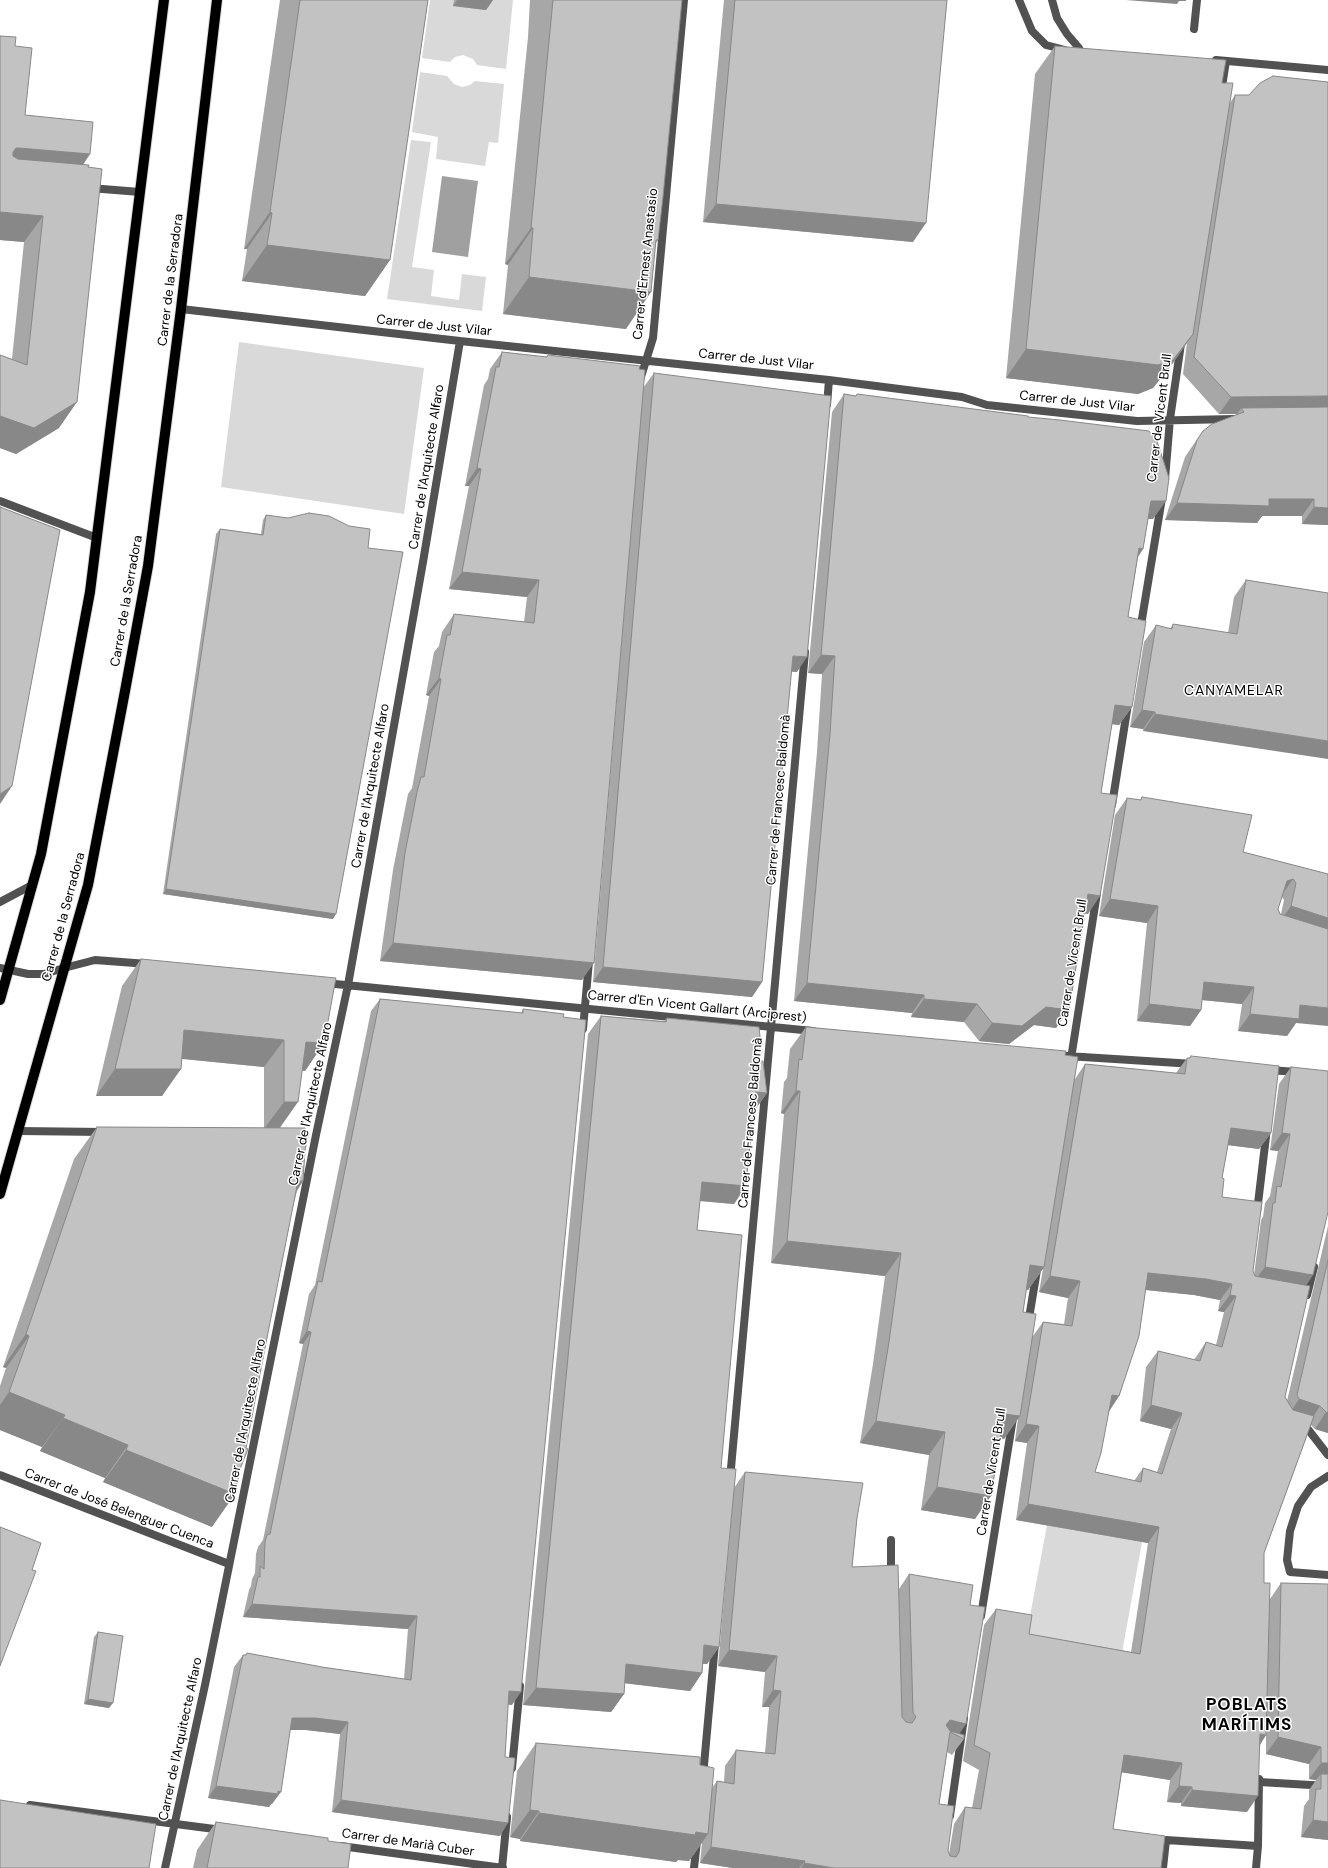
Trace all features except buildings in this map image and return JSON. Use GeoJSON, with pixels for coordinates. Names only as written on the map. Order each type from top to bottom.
{"type":"FeatureCollection","features":[{"type":"Feature","properties":{"kind":"main road"},"geometry":{"type":"LineString","coordinates":[[0,1000],[4,969],[32,885],[44,836],[90,592],[164,0]]}},
{"type":"Feature","properties":{"kind":"main road","name":"Carrer de la Serradora"},"geometry":{"type":"LineString","coordinates":[[0,1194],[88,885],[148,566],[181,309],[217,0]]}},
{"type":"Feature","properties":{"kind":"street","name":"Carrer d'Ernest Anastasio"},"geometry":{"type":"LineString","coordinates":[[638,387],[645,360],[653,338],[684,0]]}},
{"type":"Feature","properties":{"kind":"street"},"geometry":{"type":"LineString","coordinates":[[1019,0],[1032,31],[1046,45],[1064,50],[1083,48],[1067,34],[1057,18],[1052,0]]}},
{"type":"Feature","properties":{"kind":"street"},"geometry":{"type":"LineString","coordinates":[[1194,29],[1197,0]]}},
{"type":"Feature","properties":{"kind":"street"},"geometry":{"type":"LineString","coordinates":[[1205,59],[1328,70]]}},
{"type":"Feature","properties":{"kind":"street"},"geometry":{"type":"LineString","coordinates":[[1220,100],[1226,61]]}},
{"type":"Feature","properties":{"kind":"street"},"geometry":{"type":"LineString","coordinates":[[79,187],[140,192]]}},
{"type":"Feature","properties":{"kind":"street","name":"Carrer de Just Vilar"},"geometry":{"type":"LineString","coordinates":[[181,309],[460,341],[829,380],[962,397],[987,405],[1137,421],[1241,419]]}},
{"type":"Feature","properties":{"kind":"street","name":"Carrer de Vicent Brull"},"geometry":{"type":"LineString","coordinates":[[1139,638],[1166,474],[1170,420],[1183,334]]}},
{"type":"Feature","properties":{"kind":"street","name":"Carrer de l'Arquitecte Alfaro"},"geometry":{"type":"LineString","coordinates":[[165,1868],[229,1564],[312,1135],[348,985],[423,562],[460,341]]}},
{"type":"Feature","properties":{"kind":"street"},"geometry":{"type":"LineString","coordinates":[[826,412],[829,380]]}},
{"type":"Feature","properties":{"kind":"street"},"geometry":{"type":"LineString","coordinates":[[0,501],[97,538]]}},
{"type":"Feature","properties":{"kind":"street","name":"Carrer de Francesc Baldomà"},"geometry":{"type":"LineString","coordinates":[[729,1487],[806,640]]}},
{"type":"Feature","properties":{"kind":"street"},"geometry":{"type":"LineString","coordinates":[[1110,817],[1130,692]]}},
{"type":"Feature","properties":{"kind":"street"},"geometry":{"type":"LineString","coordinates":[[0,902],[32,885]]}},
{"type":"Feature","properties":{"kind":"street","name":"Carrer de Vicent Brull"},"geometry":{"type":"LineString","coordinates":[[1069,1072],[1072,1056],[1073,1036],[1098,888]]}},
{"type":"Feature","properties":{"kind":"street"},"geometry":{"type":"LineString","coordinates":[[582,1039],[590,952]]}},
{"type":"Feature","properties":{"kind":"street"},"geometry":{"type":"LineString","coordinates":[[4,969],[28,974],[44,974],[95,960],[156,965]]}},
{"type":"Feature","properties":{"kind":"street","name":"Carrer d'En Vicent Gallart (Arciprest)"},"geometry":{"type":"LineString","coordinates":[[318,982],[819,1032]]}},
{"type":"Feature","properties":{"kind":"street"},"geometry":{"type":"LineString","coordinates":[[1056,1054],[1204,1065]]}},
{"type":"Feature","properties":{"kind":"street"},"geometry":{"type":"LineString","coordinates":[[1259,1069],[1274,1074],[1305,1073]]}},
{"type":"Feature","properties":{"kind":"street"},"geometry":{"type":"LineString","coordinates":[[1256,1218],[1269,1117]]}},
{"type":"Feature","properties":{"kind":"street"},"geometry":{"type":"LineString","coordinates":[[19,1131],[114,1132]]}},
{"type":"Feature","properties":{"kind":"street"},"geometry":{"type":"LineString","coordinates":[[1027,1331],[1038,1260]]}},
{"type":"Feature","properties":{"kind":"street"},"geometry":{"type":"LineString","coordinates":[[1304,1300],[1315,1261]]}},
{"type":"Feature","properties":{"kind":"street","name":"Carrer de Vicent Brull"},"geometry":{"type":"LineString","coordinates":[[980,1621],[1014,1409]]}},
{"type":"Feature","properties":{"kind":"street"},"geometry":{"type":"LineString","coordinates":[[1290,1423],[1307,1428],[1328,1455]]}},
{"type":"Feature","properties":{"kind":"street","name":"Carrer de José Belenguer Cuenca"},"geometry":{"type":"LineString","coordinates":[[0,1475],[229,1564]]}},
{"type":"Feature","properties":{"kind":"street"},"geometry":{"type":"LineString","coordinates":[[1328,1476],[1311,1487],[1298,1506],[1290,1531],[1287,1560],[1290,1572],[1328,1575]]}},
{"type":"Feature","properties":{"kind":"street"},"geometry":{"type":"LineString","coordinates":[[890,1540],[892,1586]]}},
{"type":"Feature","properties":{"kind":"street"},"geometry":{"type":"LineString","coordinates":[[702,1781],[715,1638]]}},
{"type":"Feature","properties":{"kind":"street"},"geometry":{"type":"LineString","coordinates":[[511,1773],[520,1678]]}},
{"type":"Feature","properties":{"kind":"street"},"geometry":{"type":"LineString","coordinates":[[948,1822],[956,1746],[966,1707]]}},
{"type":"Feature","properties":{"kind":"street"},"geometry":{"type":"LineString","coordinates":[[1256,1868],[1258,1846],[1259,1778],[1328,1786]]}},
{"type":"Feature","properties":{"kind":"street"},"geometry":{"type":"LineString","coordinates":[[24,1804],[229,1831]]}},
{"type":"Feature","properties":{"kind":"street"},"geometry":{"type":"LineString","coordinates":[[502,1868],[508,1805]]}},
{"type":"Feature","properties":{"kind":"street"},"geometry":{"type":"LineString","coordinates":[[694,1868],[697,1836]]}},
{"type":"Feature","properties":{"kind":"street"},"geometry":{"type":"LineString","coordinates":[[1163,1868],[1166,1840],[1258,1846]]}},
{"type":"Feature","properties":{"kind":"street","name":"Carrer de Marià Cuber"},"geometry":{"type":"LineString","coordinates":[[330,1844],[502,1868]]}},
{"type":"Feature","properties":{"kind":"shaded area"},"geometry":{"type":"Polygon","coordinates":[[[430,0],[513,0],[506,69],[477,65],[473,59],[463,55],[455,57],[450,62],[422,58],[430,0]]]}},
{"type":"Feature","properties":{"kind":"shaded area"},"geometry":{"type":"Polygon","coordinates":[[[420,72],[447,76],[454,84],[462,87],[470,85],[475,81],[504,84],[498,143],[489,142],[485,166],[436,159],[438,137],[412,132],[420,72]]]}},
{"type":"Feature","properties":{"kind":"shaded area"},"geometry":{"type":"Polygon","coordinates":[[[411,140],[431,142],[412,267],[434,270],[431,296],[459,300],[462,274],[486,277],[482,311],[387,299],[411,140]]]}},
{"type":"Feature","properties":{"kind":"shaded area"},"geometry":{"type":"Polygon","coordinates":[[[442,176],[478,181],[468,257],[432,252],[442,176]]]}},
{"type":"Feature","properties":{"kind":"shaded area"},"geometry":{"type":"Polygon","coordinates":[[[239,342],[424,368],[404,514],[221,487],[239,342]]]}},
{"type":"Feature","properties":{"kind":"shaded area"},"geometry":{"type":"Polygon","coordinates":[[[1047,1525],[1142,1542],[1120,1664],[1024,1648],[1047,1525]]]}},
{"type":"Feature","properties":{"kind":"district","name":"CANYAMELAR"},"geometry":{"type":"Point","coordinates":[1234,691]}},
{"type":"Feature","properties":{"kind":"district","name":"POBLATS MARÍTIMS"},"geometry":{"type":"Point","coordinates":[1247,1716]}}]}
